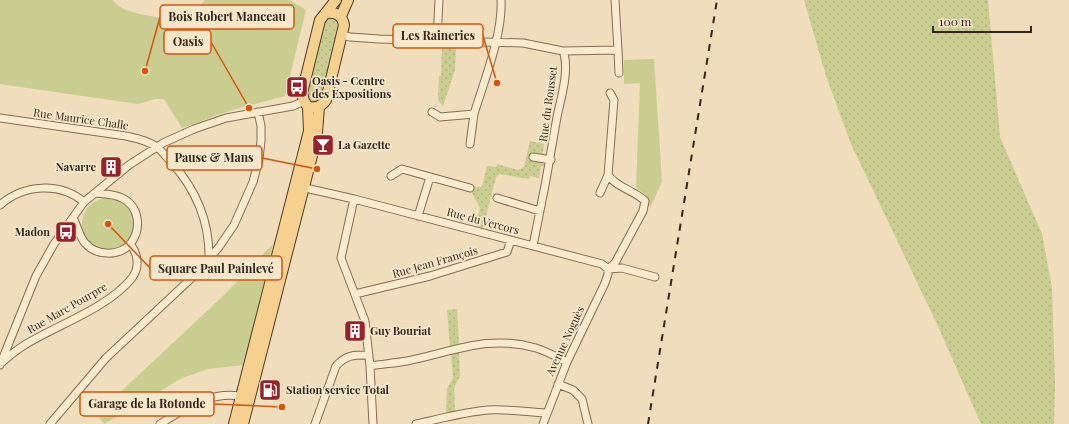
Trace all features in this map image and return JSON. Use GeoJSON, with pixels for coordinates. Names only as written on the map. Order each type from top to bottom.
{"type":"FeatureCollection","features":[{"type":"Feature","properties":{"kind":"main road"},"geometry":{"type":"LineString","coordinates":[[300,186],[309,131],[306,104],[302,93],[320,20],[336,0]]}},
{"type":"Feature","properties":{"kind":"main road"},"geometry":{"type":"LineString","coordinates":[[306,104],[314,108],[319,107],[326,100],[344,25],[341,16],[348,0]]}},
{"type":"Feature","properties":{"kind":"main road"},"geometry":{"type":"LineString","coordinates":[[326,13],[341,16]]}},
{"type":"Feature","properties":{"kind":"main road"},"geometry":{"type":"LineString","coordinates":[[234,424],[245,397],[300,186],[317,132],[319,107]]}},
{"type":"Feature","properties":{"kind":"main road"},"geometry":{"type":"LineString","coordinates":[[242,424],[245,397]]}},
{"type":"Feature","properties":{"kind":"street"},"geometry":{"type":"LineString","coordinates":[[437,40],[439,0]]}},
{"type":"Feature","properties":{"kind":"street"},"geometry":{"type":"LineString","coordinates":[[470,144],[474,114],[500,24],[501,0]]}},
{"type":"Feature","properties":{"kind":"street"},"geometry":{"type":"LineString","coordinates":[[616,0],[619,73]]}},
{"type":"Feature","properties":{"kind":"street"},"geometry":{"type":"LineString","coordinates":[[342,35],[379,39],[523,43],[563,51],[618,50]]}},
{"type":"Feature","properties":{"kind":"street","name":"Rue du Rousset"},"geometry":{"type":"LineString","coordinates":[[533,246],[565,74],[565,56],[563,51]]}},
{"type":"Feature","properties":{"kind":"street"},"geometry":{"type":"LineString","coordinates":[[600,193],[608,175],[614,100],[610,93]]}},
{"type":"Feature","properties":{"kind":"street"},"geometry":{"type":"LineString","coordinates":[[0,364],[36,276],[54,244],[84,202],[129,165],[157,147],[194,129],[226,118],[306,104]]}},
{"type":"Feature","properties":{"kind":"street"},"geometry":{"type":"LineString","coordinates":[[50,424],[106,358],[197,273],[219,248],[234,224],[253,182],[259,159],[261,140],[261,126],[258,112]]}},
{"type":"Feature","properties":{"kind":"street"},"geometry":{"type":"LineString","coordinates":[[432,112],[440,117],[474,114]]}},
{"type":"Feature","properties":{"kind":"street","name":"Rue Maurice Challe"},"geometry":{"type":"LineString","coordinates":[[0,118],[126,136],[142,140],[157,147]]}},
{"type":"Feature","properties":{"kind":"street"},"geometry":{"type":"LineString","coordinates":[[157,147],[180,172],[199,202],[208,231],[209,260]]}},
{"type":"Feature","properties":{"kind":"street"},"geometry":{"type":"LineString","coordinates":[[533,157],[550,160]]}},
{"type":"Feature","properties":{"kind":"street"},"geometry":{"type":"LineString","coordinates":[[391,176],[402,169],[470,188]]}},
{"type":"Feature","properties":{"kind":"street"},"geometry":{"type":"LineString","coordinates":[[608,175],[612,181],[640,196],[645,201],[643,210],[615,263],[608,269]]}},
{"type":"Feature","properties":{"kind":"street"},"geometry":{"type":"LineString","coordinates":[[418,216],[430,177]]}},
{"type":"Feature","properties":{"kind":"street","name":"Rue du Vercors"},"geometry":{"type":"LineString","coordinates":[[300,186],[602,264],[608,269],[622,268],[655,278]]}},
{"type":"Feature","properties":{"kind":"street"},"geometry":{"type":"LineString","coordinates":[[0,205],[19,193],[37,188],[51,187],[65,190],[76,195],[84,202]]}},
{"type":"Feature","properties":{"kind":"street"},"geometry":{"type":"LineString","coordinates":[[73,218],[79,229],[81,239],[94,250],[103,253],[113,253],[130,244],[137,228],[136,212],[132,204],[120,197],[95,193]]}},
{"type":"Feature","properties":{"kind":"street"},"geometry":{"type":"LineString","coordinates":[[497,198],[540,211]]}},
{"type":"Feature","properties":{"kind":"street"},"geometry":{"type":"LineString","coordinates":[[354,199],[340,258],[365,321],[370,355],[373,424]]}},
{"type":"Feature","properties":{"kind":"street","name":"Rue Jean François"},"geometry":{"type":"LineString","coordinates":[[354,294],[430,276],[507,252],[511,240]]}},
{"type":"Feature","properties":{"kind":"street","name":"Rue Marc Pourpre"},"geometry":{"type":"LineString","coordinates":[[0,364],[24,346],[88,311],[124,286],[133,277],[136,269],[136,254],[130,244]]}},
{"type":"Feature","properties":{"kind":"street","name":"Avenue Noguès"},"geometry":{"type":"LineString","coordinates":[[543,424],[567,362],[605,283],[608,269]]}},
{"type":"Feature","properties":{"kind":"street"},"geometry":{"type":"LineString","coordinates":[[370,366],[407,361],[456,348],[485,343],[511,344],[536,348],[567,362]]}},
{"type":"Feature","properties":{"kind":"street"},"geometry":{"type":"LineString","coordinates":[[315,424],[336,366],[342,359],[354,355],[370,355]]}},
{"type":"Feature","properties":{"kind":"street"},"geometry":{"type":"LineString","coordinates":[[558,384],[573,390],[582,400],[588,424]]}},
{"type":"Feature","properties":{"kind":"street"},"geometry":{"type":"LineString","coordinates":[[160,424],[198,401],[229,394],[245,397]]}},
{"type":"Feature","properties":{"kind":"street"},"geometry":{"type":"LineString","coordinates":[[416,424],[450,416],[488,410],[546,413]]}},
{"type":"Feature","properties":{"kind":"green space"},"geometry":{"type":"Polygon","coordinates":[[[0,0],[112,0],[128,11],[161,18],[177,17],[189,14],[198,8],[205,0],[290,0],[306,10],[285,96],[232,110],[182,128],[164,99],[155,99],[138,104],[0,84],[0,0]]]}},
{"type":"Feature","properties":{"kind":"green space"},"geometry":{"type":"Polygon","coordinates":[[[804,0],[988,0],[1000,137],[1042,234],[1052,288],[1055,384],[1054,424],[981,424],[937,324],[851,144],[826,76],[804,0]]]}},
{"type":"Feature","properties":{"kind":"green space"},"geometry":{"type":"Polygon","coordinates":[[[328,19],[335,21],[338,28],[323,98],[318,103],[313,103],[309,100],[306,93],[322,23],[328,19]]]}},
{"type":"Feature","properties":{"kind":"green space"},"geometry":{"type":"Polygon","coordinates":[[[442,46],[456,47],[455,70],[443,106],[438,100],[439,76],[441,76],[442,46]]]}},
{"type":"Feature","properties":{"kind":"green space"},"geometry":{"type":"Polygon","coordinates":[[[654,59],[662,182],[650,208],[649,201],[646,196],[643,192],[636,188],[640,83],[624,84],[624,60],[654,59]]]}},
{"type":"Feature","properties":{"kind":"green space"},"geometry":{"type":"Polygon","coordinates":[[[530,141],[544,144],[543,153],[547,155],[545,166],[541,166],[539,178],[530,176],[529,179],[500,174],[496,177],[483,228],[476,226],[480,208],[472,193],[472,186],[482,187],[487,166],[496,167],[497,164],[518,170],[524,167],[530,141]]]}},
{"type":"Feature","properties":{"kind":"green space"},"geometry":{"type":"Polygon","coordinates":[[[103,198],[113,198],[122,202],[130,210],[134,219],[134,229],[130,238],[122,246],[113,250],[103,250],[94,246],[86,238],[82,229],[82,219],[86,210],[94,202],[103,198]]]}},
{"type":"Feature","properties":{"kind":"green space"},"geometry":{"type":"Polygon","coordinates":[[[273,244],[243,365],[208,369],[182,378],[104,424],[99,417],[112,400],[223,296],[273,244]]]}},
{"type":"Feature","properties":{"kind":"green space"},"geometry":{"type":"Polygon","coordinates":[[[457,309],[459,345],[450,346],[447,310],[457,309]]]}},
{"type":"Feature","properties":{"kind":"green space"},"geometry":{"type":"Polygon","coordinates":[[[459,352],[460,376],[454,388],[455,412],[446,414],[447,389],[453,378],[451,354],[459,352]]]}},
{"type":"Feature","properties":{"kind":"railway"},"geometry":{"type":"LineString","coordinates":[[648,424],[717,0]]}},
{"type":"Feature","properties":{"kind":"place","name":"Bois Robert Manceau"},"geometry":{"type":"Point","coordinates":[145,71]}},
{"type":"Feature","properties":{"kind":"place","name":"Les Raineries"},"geometry":{"type":"Point","coordinates":[497,83]}},
{"type":"Feature","properties":{"kind":"place","name":"Oasis - Centre des Expositions"},"geometry":{"type":"Point","coordinates":[297,87]}},
{"type":"Feature","properties":{"kind":"place","name":"Oasis"},"geometry":{"type":"Point","coordinates":[249,108]}},
{"type":"Feature","properties":{"kind":"place","name":"La Gazette"},"geometry":{"type":"Point","coordinates":[323,145]}},
{"type":"Feature","properties":{"kind":"place","name":"Navarre"},"geometry":{"type":"Point","coordinates":[111,167]}},
{"type":"Feature","properties":{"kind":"place","name":"Pause & Mans"},"geometry":{"type":"Point","coordinates":[317,169]}},
{"type":"Feature","properties":{"kind":"place","name":"Square Paul Painlevé"},"geometry":{"type":"Point","coordinates":[108,224]}},
{"type":"Feature","properties":{"kind":"place","name":"Madon"},"geometry":{"type":"Point","coordinates":[66,232]}},
{"type":"Feature","properties":{"kind":"place","name":"Guy Bouriat"},"geometry":{"type":"Point","coordinates":[355,331]}},
{"type":"Feature","properties":{"kind":"place","name":"Station service Total"},"geometry":{"type":"Point","coordinates":[270,390]}},
{"type":"Feature","properties":{"kind":"place","name":"Garage de la Rotonde"},"geometry":{"type":"Point","coordinates":[282,407]}}]}
